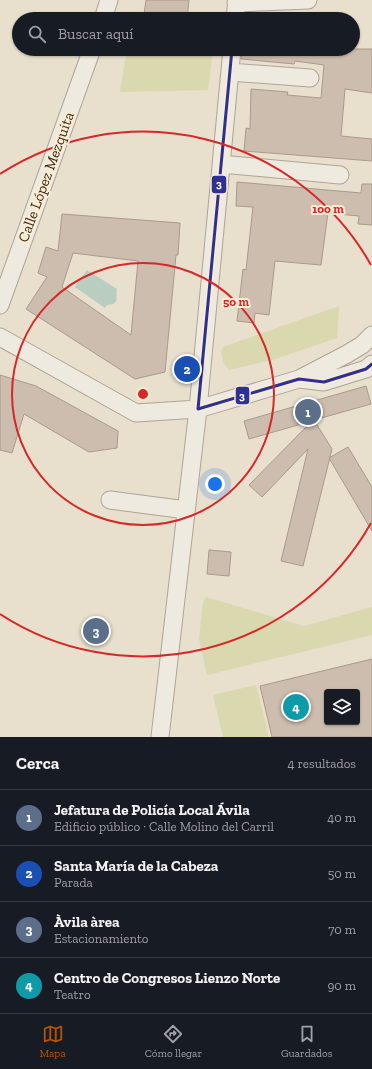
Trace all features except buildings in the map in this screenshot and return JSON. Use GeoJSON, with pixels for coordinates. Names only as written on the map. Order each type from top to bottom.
{"type":"FeatureCollection","features":[{"type":"Feature","properties":{"kind":"street"},"geometry":{"type":"LineString","coordinates":[[105,12],[109,0]]}},
{"type":"Feature","properties":{"kind":"street"},"geometry":{"type":"LineString","coordinates":[[236,7],[308,0]]}},
{"type":"Feature","properties":{"kind":"street","name":"Calle López Mezquita"},"geometry":{"type":"LineString","coordinates":[[0,306],[89,56]]}},
{"type":"Feature","properties":{"kind":"street"},"geometry":{"type":"LineString","coordinates":[[160,737],[198,409],[231,56]]}},
{"type":"Feature","properties":{"kind":"street"},"geometry":{"type":"LineString","coordinates":[[230,72],[310,78]]}},
{"type":"Feature","properties":{"kind":"street"},"geometry":{"type":"LineString","coordinates":[[221,164],[340,176]]}},
{"type":"Feature","properties":{"kind":"street"},"geometry":{"type":"LineString","coordinates":[[0,337],[136,413],[198,409],[299,379],[352,351],[372,336]]}},
{"type":"Feature","properties":{"kind":"street"},"geometry":{"type":"LineString","coordinates":[[299,379],[324,382],[370,367]]}},
{"type":"Feature","properties":{"kind":"street"},"geometry":{"type":"LineString","coordinates":[[110,500],[186,510]]}},
{"type":"Feature","properties":{"kind":"green space"},"geometry":{"type":"Polygon","coordinates":[[[126,56],[212,56],[208,90],[120,92],[126,56]]]}},
{"type":"Feature","properties":{"kind":"green space"},"geometry":{"type":"Polygon","coordinates":[[[339,306],[337,338],[275,359],[229,370],[224,364],[221,352],[223,347],[339,306]]]}},
{"type":"Feature","properties":{"kind":"green space"},"geometry":{"type":"Polygon","coordinates":[[[206,597],[304,626],[372,607],[372,635],[207,675],[199,639],[203,602],[206,597]]]}},
{"type":"Feature","properties":{"kind":"green space"},"geometry":{"type":"Polygon","coordinates":[[[256,685],[269,737],[223,737],[213,695],[256,685]]]}},
{"type":"Feature","properties":{"kind":"shaded area"},"geometry":{"type":"Polygon","coordinates":[[[87,270],[117,289],[114,304],[107,305],[105,308],[75,287],[87,270]]]}},
{"type":"Feature","properties":{"kind":"transit line","name":"3"},"geometry":{"type":"LineString","coordinates":[[231,56],[198,409],[299,379],[324,382],[366,369],[372,364]]}},
{"type":"Feature","properties":{"kind":"place","name":"Santa María de la Cabeza"},"geometry":{"type":"Point","coordinates":[187,369]}},
{"type":"Feature","properties":{"kind":"place","name":"Jefatura de Policía Local Ávila"},"geometry":{"type":"Point","coordinates":[308,412]}},
{"type":"Feature","properties":{"kind":"place","name":"Àvila àrea"},"geometry":{"type":"Point","coordinates":[96,631]}},
{"type":"Feature","properties":{"kind":"place","name":"Centro de Congresos Lienzo Norte"},"geometry":{"type":"Point","coordinates":[296,707]}}]}
